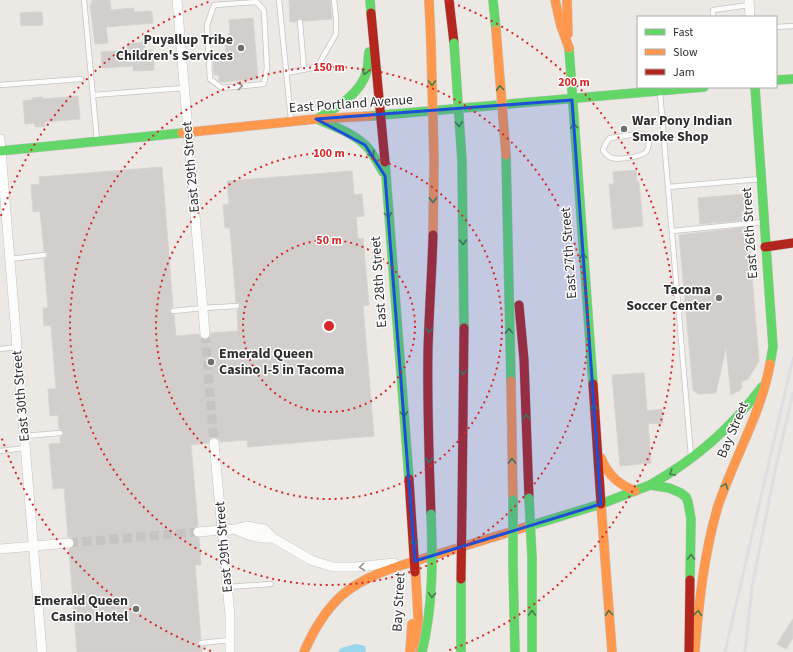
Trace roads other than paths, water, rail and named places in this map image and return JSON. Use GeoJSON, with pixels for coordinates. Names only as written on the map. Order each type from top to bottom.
{"type":"FeatureCollection","features":[{"type":"Feature","properties":{"kind":"main road","name":"East 28th Street"},"geometry":{"type":"LineString","coordinates":[[370,0],[381,116],[415,561]]}},
{"type":"Feature","properties":{"kind":"main road"},"geometry":{"type":"LineString","coordinates":[[421,652],[431,610],[432,589],[428,428],[428,350],[432,282],[434,161],[429,0]]}},
{"type":"Feature","properties":{"kind":"main road"},"geometry":{"type":"LineString","coordinates":[[449,0],[454,43],[462,161],[464,312],[461,652]]}},
{"type":"Feature","properties":{"kind":"main road"},"geometry":{"type":"LineString","coordinates":[[493,0],[524,360],[532,558],[532,652]]}},
{"type":"Feature","properties":{"kind":"main road"},"geometry":{"type":"LineString","coordinates":[[555,0],[561,26],[569,48]]}},
{"type":"Feature","properties":{"kind":"main road","name":"East 27th Street"},"geometry":{"type":"LineString","coordinates":[[567,0],[572,100],[612,652]]}},
{"type":"Feature","properties":{"kind":"main road"},"geometry":{"type":"LineString","coordinates":[[316,119],[341,105],[360,86],[366,72],[373,34]]}},
{"type":"Feature","properties":{"kind":"main road"},"geometry":{"type":"LineString","coordinates":[[777,80],[793,79]]}},
{"type":"Feature","properties":{"kind":"main road","name":"East Portland Avenue"},"geometry":{"type":"LineString","coordinates":[[0,151],[316,119],[381,116],[693,88]]}},
{"type":"Feature","properties":{"kind":"main road","name":"East 26th Street"},"geometry":{"type":"LineString","coordinates":[[755,88],[773,347],[768,378]]}},
{"type":"Feature","properties":{"kind":"main road"},"geometry":{"type":"LineString","coordinates":[[316,119],[343,131],[365,145],[385,176]]}},
{"type":"Feature","properties":{"kind":"main road"},"geometry":{"type":"LineString","coordinates":[[506,155],[515,652]]}},
{"type":"Feature","properties":{"kind":"main road"},"geometry":{"type":"LineString","coordinates":[[765,247],[793,243]]}},
{"type":"Feature","properties":{"kind":"main road","name":"Bay Street"},"geometry":{"type":"LineString","coordinates":[[410,652],[415,561],[601,504],[650,485],[691,460],[723,432],[748,406],[768,378]]}},
{"type":"Feature","properties":{"kind":"main road","name":"Bay Street"},"geometry":{"type":"LineString","coordinates":[[694,652],[701,592],[712,528],[725,486],[757,412],[768,378]]}},
{"type":"Feature","properties":{"kind":"main road"},"geometry":{"type":"LineString","coordinates":[[597,446],[603,464],[609,475],[623,486],[635,490]]}},
{"type":"Feature","properties":{"kind":"main road","name":"Bay Street"},"geometry":{"type":"LineString","coordinates":[[650,485],[676,490],[686,497],[688,502],[691,519],[689,652]]}},
{"type":"Feature","properties":{"kind":"main road"},"geometry":{"type":"LineString","coordinates":[[304,652],[312,633],[323,616],[340,598],[358,583],[387,570],[415,561],[421,652]]}},
{"type":"Feature","properties":{"kind":"street","name":"East 29th Street"},"geometry":{"type":"LineString","coordinates":[[177,0],[205,334]]}},
{"type":"Feature","properties":{"kind":"street"},"geometry":{"type":"LineString","coordinates":[[749,3],[750,16]]}},
{"type":"Feature","properties":{"kind":"street","name":"East 30th Street"},"geometry":{"type":"LineString","coordinates":[[0,139],[4,230],[10,259],[42,652]]}},
{"type":"Feature","properties":{"kind":"street","name":"East 29th Street"},"geometry":{"type":"LineString","coordinates":[[214,443],[227,587],[230,652]]}},
{"type":"Feature","properties":{"kind":"street"},"geometry":{"type":"LineString","coordinates":[[198,532],[235,530],[261,538],[273,538],[311,560],[333,567],[356,567],[415,561]]}},
{"type":"Feature","properties":{"kind":"street"},"geometry":{"type":"LineString","coordinates":[[0,549],[69,543]]}},
{"type":"Feature","properties":{"kind":"lane"},"geometry":{"type":"LineString","coordinates":[[84,0],[97,142]]}},
{"type":"Feature","properties":{"kind":"lane"},"geometry":{"type":"LineString","coordinates":[[279,0],[291,122]]}},
{"type":"Feature","properties":{"kind":"lane"},"geometry":{"type":"LineString","coordinates":[[287,73],[318,67],[336,34],[334,0]]}},
{"type":"Feature","properties":{"kind":"lane"},"geometry":{"type":"LineString","coordinates":[[257,1],[264,11],[267,68],[264,84],[222,88],[210,79],[207,25],[213,2],[257,1]]}},
{"type":"Feature","properties":{"kind":"lane"},"geometry":{"type":"LineString","coordinates":[[713,16],[713,10],[749,3]]}},
{"type":"Feature","properties":{"kind":"lane"},"geometry":{"type":"LineString","coordinates":[[300,22],[304,70]]}},
{"type":"Feature","properties":{"kind":"lane"},"geometry":{"type":"LineString","coordinates":[[777,27],[793,26]]}},
{"type":"Feature","properties":{"kind":"lane"},"geometry":{"type":"LineString","coordinates":[[0,85],[81,79]]}},
{"type":"Feature","properties":{"kind":"lane"},"geometry":{"type":"LineString","coordinates":[[93,95],[184,88]]}},
{"type":"Feature","properties":{"kind":"lane"},"geometry":{"type":"LineString","coordinates":[[660,91],[691,460]]}},
{"type":"Feature","properties":{"kind":"lane"},"geometry":{"type":"LineString","coordinates":[[638,134],[644,135],[649,140],[645,153],[636,157],[612,159],[603,150],[606,142],[610,138],[638,134]]}},
{"type":"Feature","properties":{"kind":"lane"},"geometry":{"type":"LineString","coordinates":[[649,140],[663,134]]}},
{"type":"Feature","properties":{"kind":"lane"},"geometry":{"type":"LineString","coordinates":[[668,187],[761,179]]}},
{"type":"Feature","properties":{"kind":"lane"},"geometry":{"type":"LineString","coordinates":[[672,231],[764,222]]}},
{"type":"Feature","properties":{"kind":"lane"},"geometry":{"type":"LineString","coordinates":[[10,259],[44,255]]}},
{"type":"Feature","properties":{"kind":"lane"},"geometry":{"type":"LineString","coordinates":[[173,311],[237,306]]}},
{"type":"Feature","properties":{"kind":"lane"},"geometry":{"type":"LineString","coordinates":[[0,349],[17,348]]}},
{"type":"Feature","properties":{"kind":"lane"},"geometry":{"type":"LineString","coordinates":[[24,436],[60,433]]}},
{"type":"Feature","properties":{"kind":"lane"},"geometry":{"type":"LineString","coordinates":[[0,451],[25,448]]}},
{"type":"Feature","properties":{"kind":"lane"},"geometry":{"type":"LineString","coordinates":[[227,587],[271,584]]}},
{"type":"Feature","properties":{"kind":"lane"},"geometry":{"type":"LineString","coordinates":[[201,643],[230,640]]}},
{"type":"Feature","properties":{"kind":"water"},"geometry":{"type":"Polygon","coordinates":[[[356,644],[365,646],[366,652],[338,652],[341,648],[356,644]]]}},
{"type":"Feature","properties":{"kind":"tunnel"},"geometry":{"type":"LineString","coordinates":[[205,334],[214,443]]}},
{"type":"Feature","properties":{"kind":"tunnel"},"geometry":{"type":"LineString","coordinates":[[69,543],[198,532]]}},
{"type":"Feature","properties":{"kind":"railway"},"geometry":{"type":"LineString","coordinates":[[725,652],[793,358]]}},
{"type":"Feature","properties":{"kind":"railway"},"geometry":{"type":"LineString","coordinates":[[745,652],[752,587],[775,471],[793,393]]}},
{"type":"Feature","properties":{"kind":"place","name":"Puyallup Tribe Children's Services"},"geometry":{"type":"Point","coordinates":[241,48]}},
{"type":"Feature","properties":{"kind":"place","name":"War Pony Indian Smoke Shop"},"geometry":{"type":"Point","coordinates":[624,129]}},
{"type":"Feature","properties":{"kind":"place","name":"Tacoma Soccer Center"},"geometry":{"type":"Point","coordinates":[719,298]}},
{"type":"Feature","properties":{"kind":"place","name":"Emerald Queen Casino I-5 in Tacoma"},"geometry":{"type":"Point","coordinates":[211,362]}},
{"type":"Feature","properties":{"kind":"place","name":"Emerald Queen Casino Hotel"},"geometry":{"type":"Point","coordinates":[136,609]}}]}
